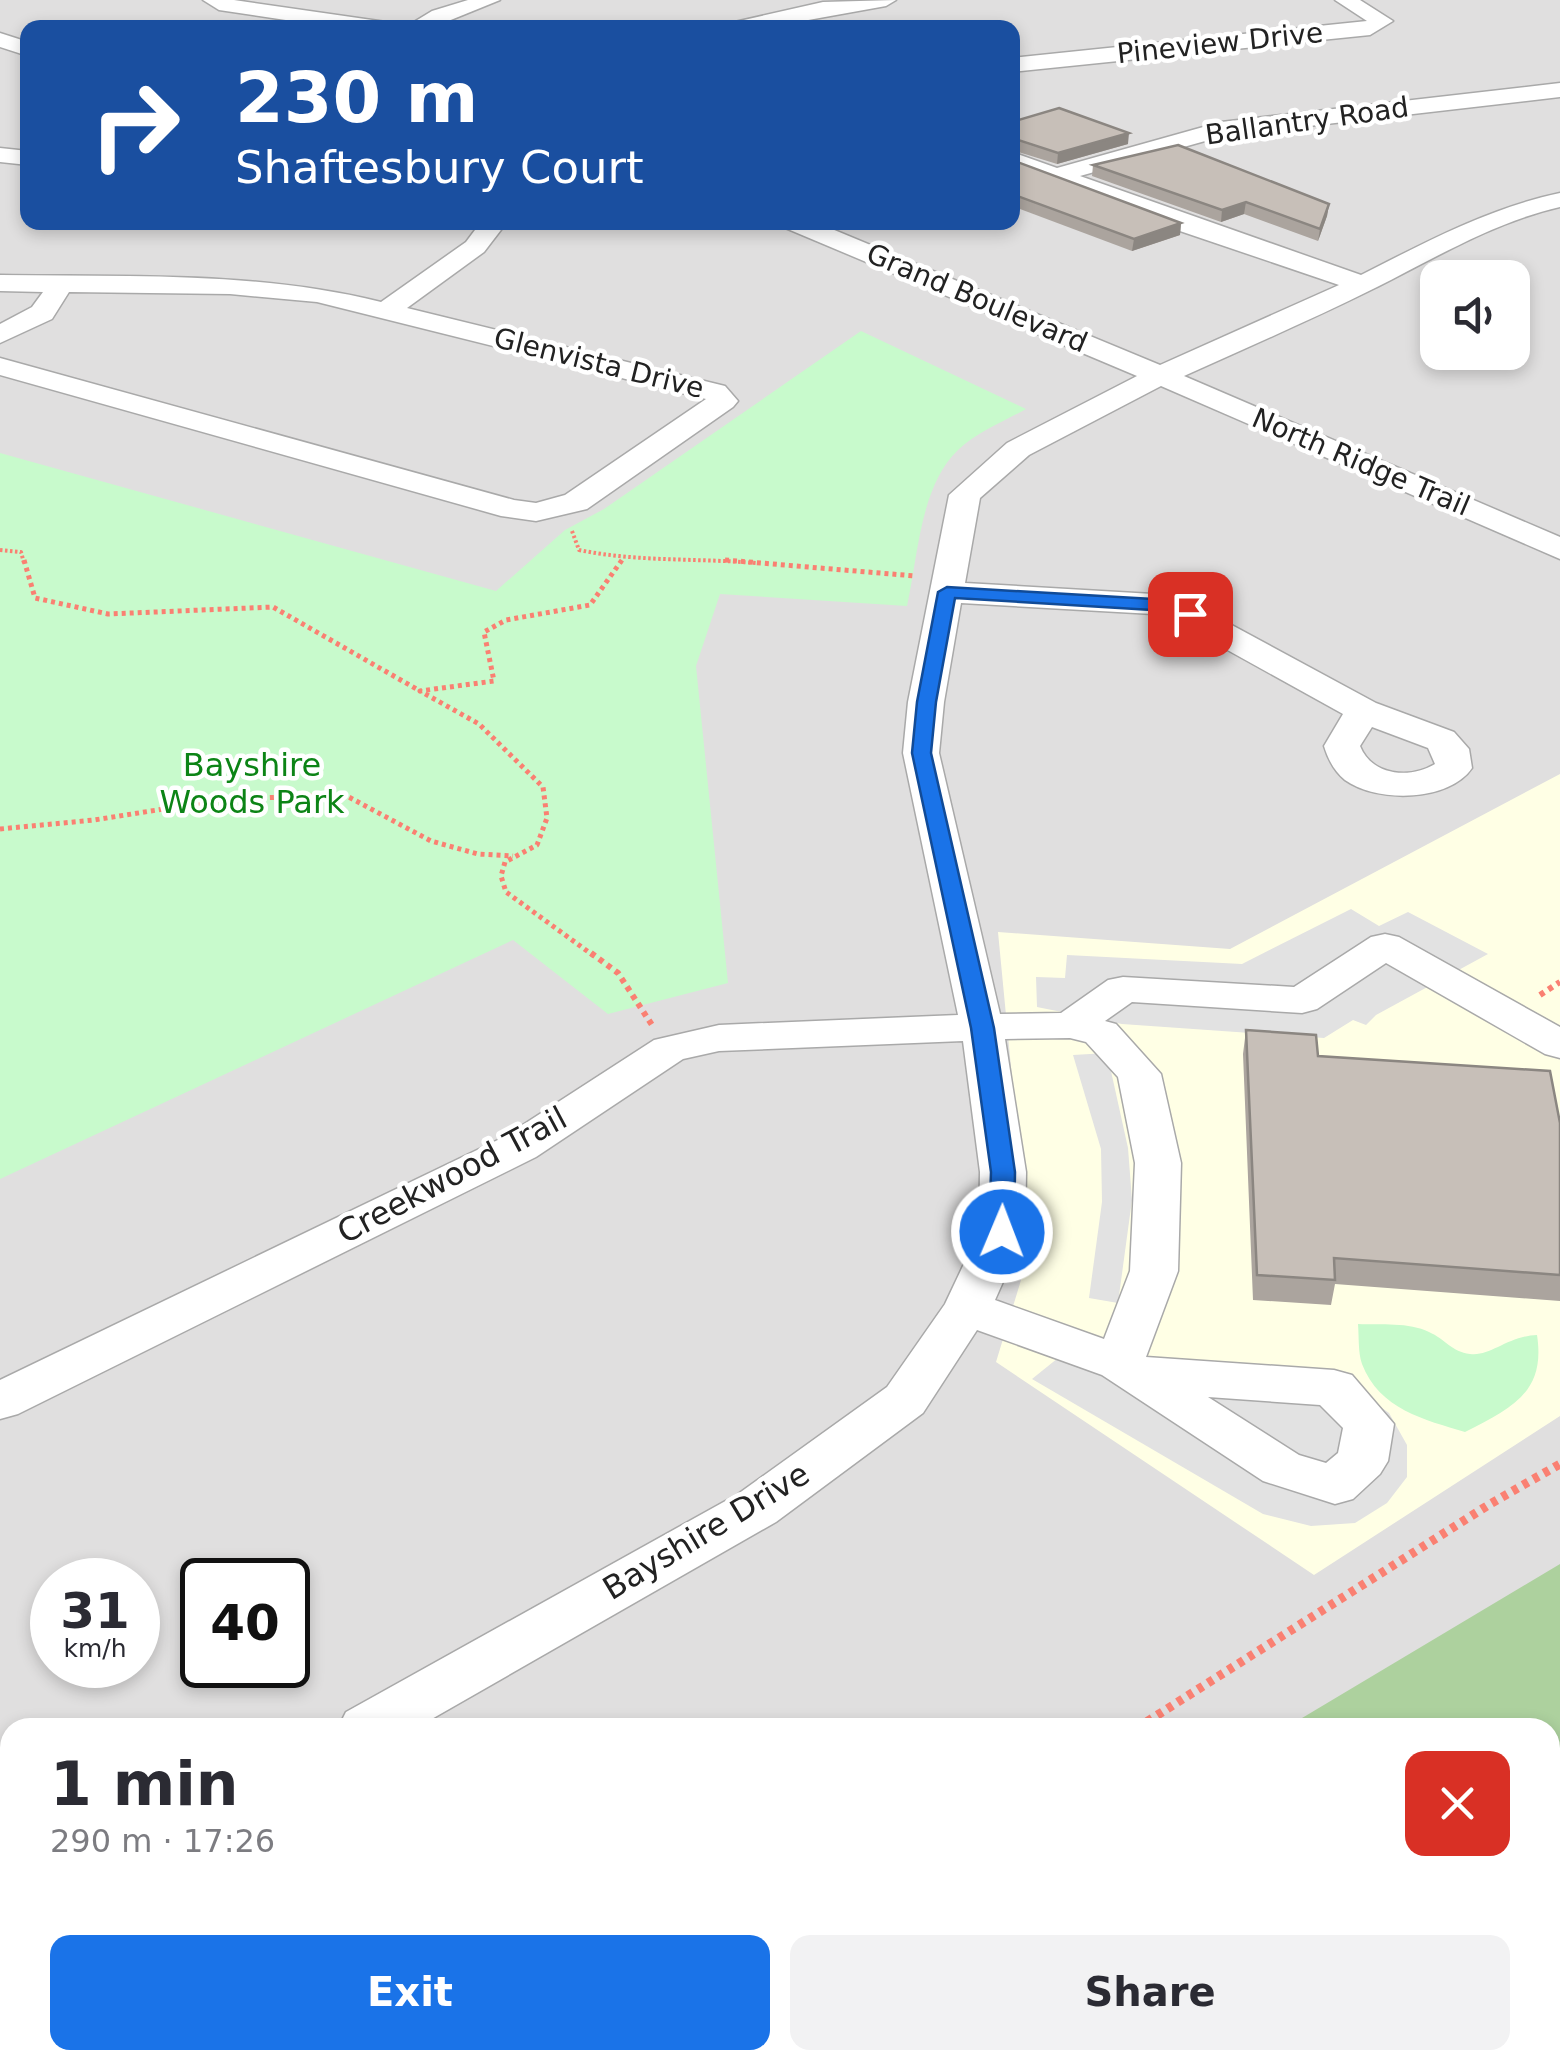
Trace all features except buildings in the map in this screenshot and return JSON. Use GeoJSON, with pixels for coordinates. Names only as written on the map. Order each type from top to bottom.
{"type":"FeatureCollection","features":[{"type":"Feature","properties":{"kind":"street"},"geometry":{"type":"LineString","coordinates":[[213,0],[330,20]]}},
{"type":"Feature","properties":{"kind":"street"},"geometry":{"type":"LineString","coordinates":[[429,20],[490,0]]}},
{"type":"Feature","properties":{"kind":"street"},"geometry":{"type":"LineString","coordinates":[[769,20],[886,0]]}},
{"type":"Feature","properties":{"kind":"street","name":"Pineview Drive"},"geometry":{"type":"LineString","coordinates":[[1020,64],[1370,28],[1382,21],[1345,0]]}},
{"type":"Feature","properties":{"kind":"street","name":"Ballantry Road"},"geometry":{"type":"LineString","coordinates":[[1060,175],[1220,128],[1560,90]]}},
{"type":"Feature","properties":{"kind":"street"},"geometry":{"type":"LineString","coordinates":[[1020,162],[1186,225],[1363,284]]}},
{"type":"Feature","properties":{"kind":"street","name":"Bayshire Drive"},"geometry":{"type":"LineString","coordinates":[[384,1718],[757,1508],[905,1400],[967,1308],[1002,1232],[1003,1172],[982,1028],[922,753],[932,584],[966,495],[1018,450],[1161,376],[1363,284],[1456,236],[1528,207],[1560,200]]}},
{"type":"Feature","properties":{"kind":"street"},"geometry":{"type":"LineString","coordinates":[[387,310],[474,247],[489,230]]}},
{"type":"Feature","properties":{"kind":"street","name":"Grand Boulevard"},"geometry":{"type":"LineString","coordinates":[[811,230],[1161,376]]}},
{"type":"Feature","properties":{"kind":"street","name":"Glenvista Drive"},"geometry":{"type":"LineString","coordinates":[[0,283],[286,290],[387,310],[715,392],[723,400],[576,502],[536,512],[512,509],[0,366]]}},
{"type":"Feature","properties":{"kind":"street"},"geometry":{"type":"LineString","coordinates":[[0,336],[42,313],[60,286]]}},
{"type":"Feature","properties":{"kind":"street","name":"North Ridge Trail"},"geometry":{"type":"LineString","coordinates":[[1161,376],[1560,549]]}},
{"type":"Feature","properties":{"kind":"street"},"geometry":{"type":"LineString","coordinates":[[932,584],[1153,604],[1179,610],[1363,711]]}},
{"type":"Feature","properties":{"kind":"street"},"geometry":{"type":"LineString","coordinates":[[1070,1025],[1122,990],[1302,1000],[1385,946],[1560,1045]]}},
{"type":"Feature","properties":{"kind":"street"},"geometry":{"type":"LineString","coordinates":[[967,1308],[1128,1369],[1154,1271],[1158,1163],[1139,1074],[1100,1034],[1070,1025]]}},
{"type":"Feature","properties":{"kind":"street","name":"Creekwood Trail"},"geometry":{"type":"LineString","coordinates":[[0,1401],[520,1146],[668,1049],[719,1038],[1070,1025]]}},
{"type":"Feature","properties":{"kind":"path"},"geometry":{"type":"LineString","coordinates":[[568,522],[580,550],[623,559],[683,557],[932,584]]}},
{"type":"Feature","properties":{"kind":"path"},"geometry":{"type":"LineString","coordinates":[[0,550],[21,552],[35,598],[108,614],[273,607],[479,724],[543,786],[547,818],[538,845],[505,862],[501,876],[506,892],[618,973],[656,1030]]}},
{"type":"Feature","properties":{"kind":"path"},"geometry":{"type":"LineString","coordinates":[[420,692],[494,680],[484,632],[506,620],[590,605],[623,559]]}},
{"type":"Feature","properties":{"kind":"path"},"geometry":{"type":"LineString","coordinates":[[0,830],[227,799],[345,795],[431,841],[478,854],[516,856]]}},
{"type":"Feature","properties":{"kind":"path"},"geometry":{"type":"LineString","coordinates":[[1153,1718],[1490,1504],[1560,1464]]}},
{"type":"Feature","properties":{"kind":"shaded area"},"geometry":{"type":"Polygon","coordinates":[[[0,0],[1560,0],[1560,1718],[0,1718],[0,0]]]}},
{"type":"Feature","properties":{"kind":"shaded area"},"geometry":{"type":"Polygon","coordinates":[[[1560,774],[1560,1416],[1314,1575],[996,1362],[1029,1254],[998,932],[1230,949],[1560,774]]]}},
{"type":"Feature","properties":{"kind":"shaded area"},"geometry":{"type":"Polygon","coordinates":[[[1351,909],[1379,926],[1408,912],[1488,954],[1376,1015],[1366,1025],[1353,1020],[1324,1038],[1122,1024],[1037,1007],[1036,977],[1065,978],[1067,955],[1242,964],[1351,909]]]}},
{"type":"Feature","properties":{"kind":"shaded area"},"geometry":{"type":"Polygon","coordinates":[[[1107,1053],[1128,1148],[1132,1200],[1118,1303],[1089,1298],[1102,1202],[1101,1149],[1073,1055],[1107,1053]]]}},
{"type":"Feature","properties":{"kind":"shaded area"},"geometry":{"type":"Polygon","coordinates":[[[1058,1358],[1348,1384],[1389,1413],[1407,1445],[1407,1477],[1387,1503],[1355,1523],[1311,1526],[1263,1514],[1032,1379],[1058,1358]]]}},
{"type":"Feature","properties":{"kind":"green space","name":"Bayshire Woods Park"},"geometry":{"type":"Polygon","coordinates":[[[861,331],[1026,409],[973,438],[945,465],[922,523],[907,606],[720,594],[696,666],[728,983],[608,1014],[513,940],[0,1179],[0,453],[496,591],[565,530],[604,509],[861,331]]]}},
{"type":"Feature","properties":{"kind":"green space"},"geometry":{"type":"Polygon","coordinates":[[[1358,1324],[1421,1329],[1470,1354],[1537,1335],[1536,1371],[1522,1396],[1465,1432],[1405,1410],[1380,1392],[1362,1364],[1358,1324]]]}},
{"type":"Feature","properties":{"kind":"green space"},"geometry":{"type":"Polygon","coordinates":[[[1560,1564],[1560,1718],[1302,1718],[1560,1564]]]}},
{"type":"Feature","properties":{"kind":"route"},"geometry":{"type":"LineString","coordinates":[[1002,1232],[1003,1172],[982,1028],[922,753],[926,702],[947,592],[1153,604],[1190,614]]}}]}
